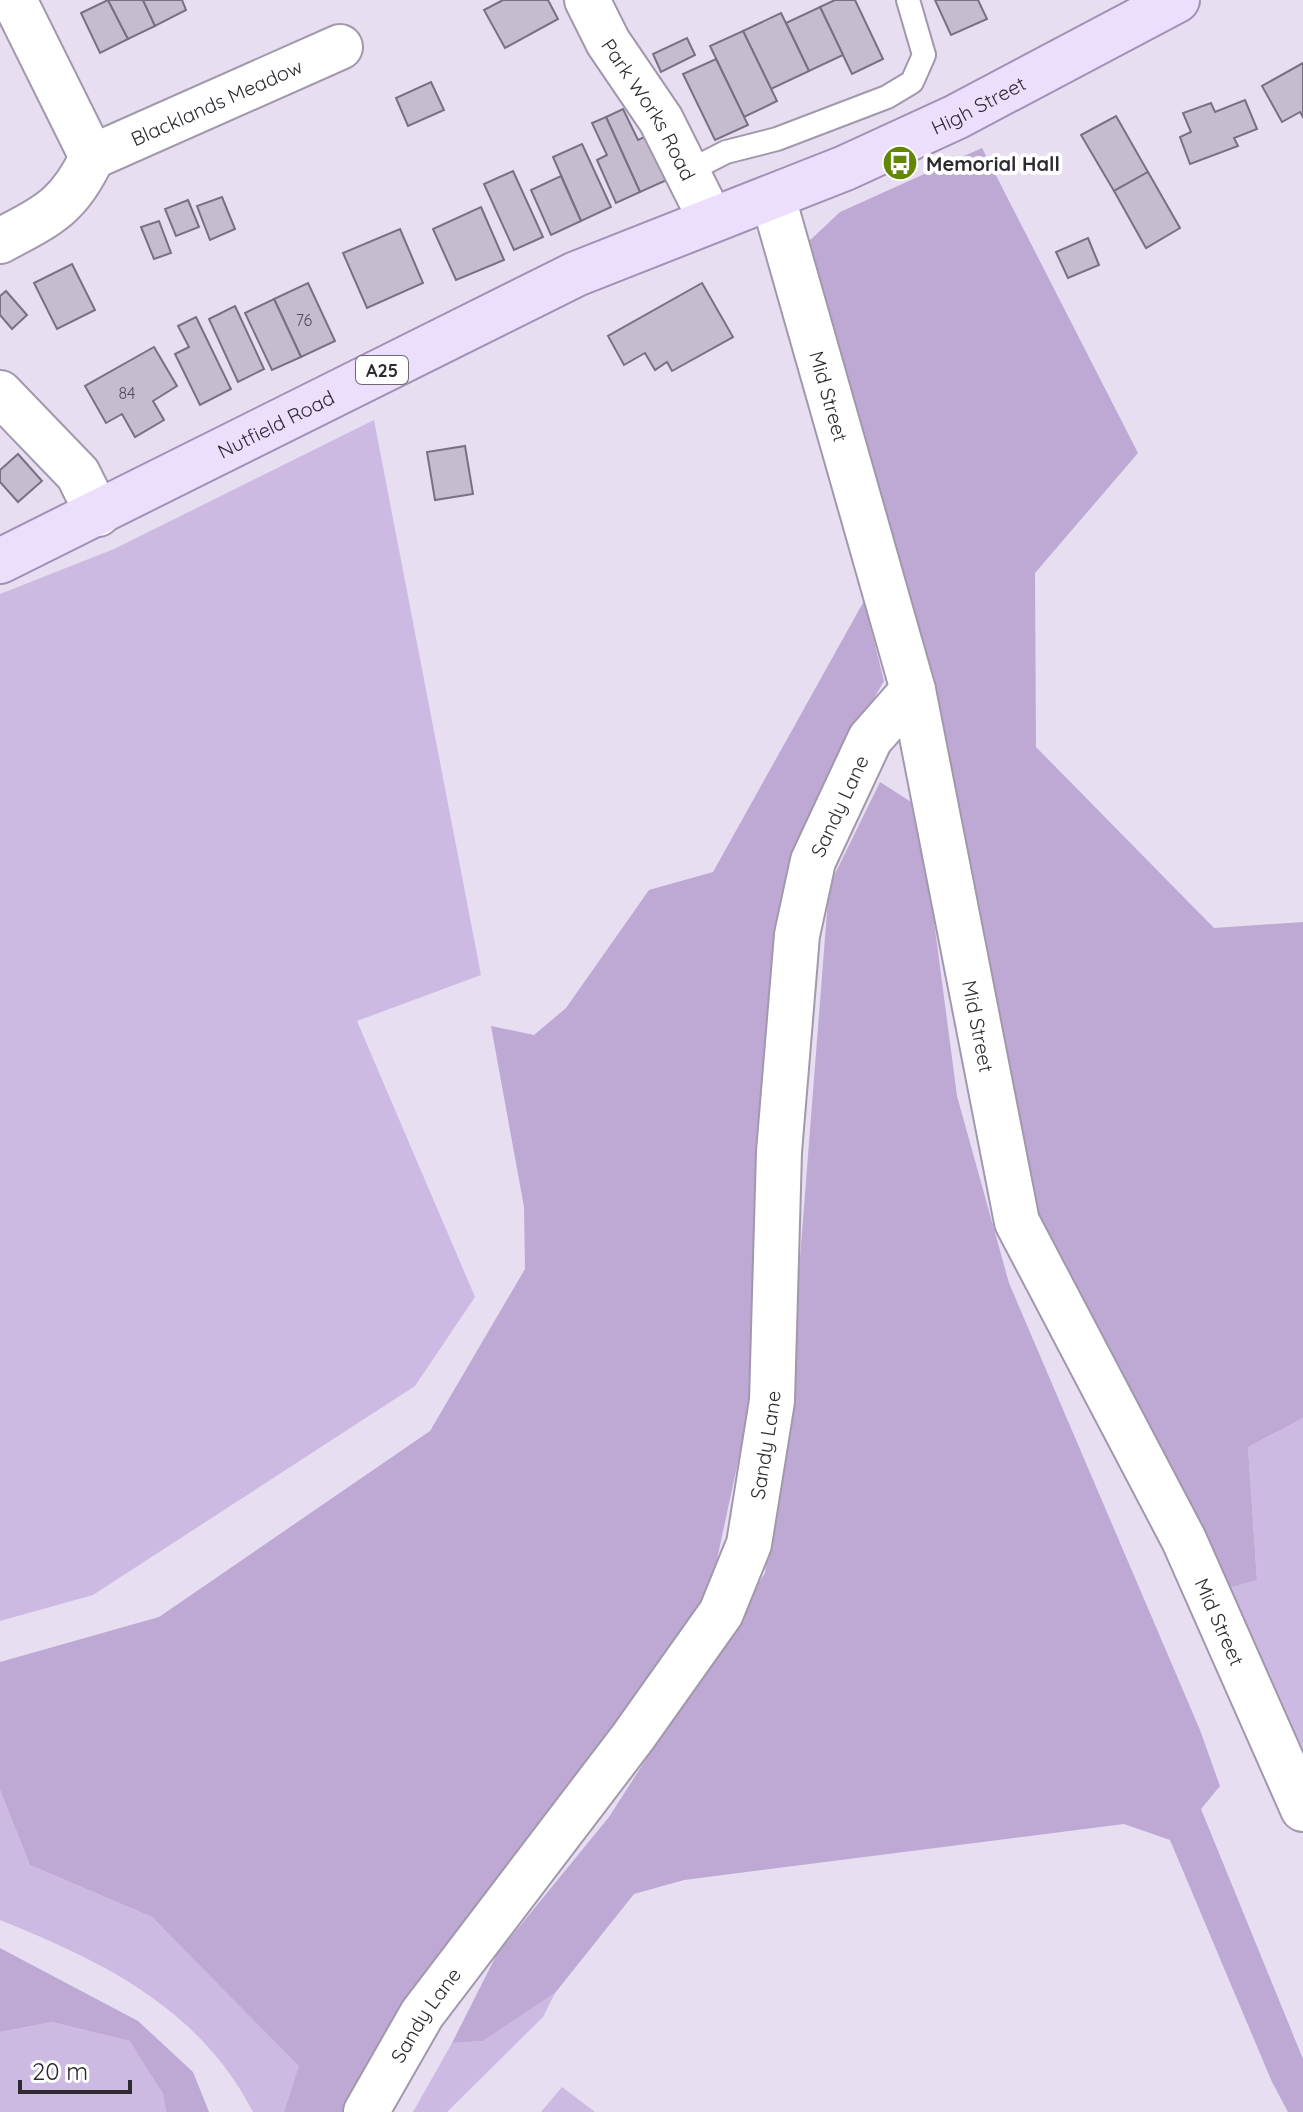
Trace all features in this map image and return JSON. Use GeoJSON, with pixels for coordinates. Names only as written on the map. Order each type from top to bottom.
{"type":"FeatureCollection","features":[{"type":"Feature","properties":{"kind":"main road","name":"High Street"},"geometry":{"type":"LineString","coordinates":[[773,198],[956,117],[1177,0]]}},
{"type":"Feature","properties":{"kind":"main road","name":"Nutfield Road"},"geometry":{"type":"LineString","coordinates":[[0,561],[576,274],[773,198]]}},
{"type":"Feature","properties":{"kind":"street"},"geometry":{"type":"LineString","coordinates":[[0,241],[64,204],[92,157],[14,0]]}},
{"type":"Feature","properties":{"kind":"street","name":"Park Works Road"},"geometry":{"type":"LineString","coordinates":[[587,0],[608,42],[661,120],[711,220]]}},
{"type":"Feature","properties":{"kind":"street","name":"Blacklands Meadow"},"geometry":{"type":"LineString","coordinates":[[92,157],[340,47]]}},
{"type":"Feature","properties":{"kind":"street","name":"Mid Street"},"geometry":{"type":"LineString","coordinates":[[773,198],[913,690],[1017,1222],[1184,1540],[1303,1809]]}},
{"type":"Feature","properties":{"kind":"street"},"geometry":{"type":"LineString","coordinates":[[0,393],[78,474],[98,514]]}},
{"type":"Feature","properties":{"kind":"street","name":"Sandy Lane"},"geometry":{"type":"LineString","coordinates":[[366,2112],[422,2014],[605,1774],[721,1613],[749,1544],[772,1401],[779,1152],[797,935],[813,861],[870,739],[913,690]]}},
{"type":"Feature","properties":{"kind":"lane"},"geometry":{"type":"LineString","coordinates":[[689,171],[726,152],[825,122],[887,97],[912,82],[924,55],[908,0]]}},
{"type":"Feature","properties":{"kind":"shaded area"},"geometry":{"type":"Polygon","coordinates":[[[982,148],[1138,453],[1035,573],[1036,747],[1214,928],[1303,922],[1303,1418],[1248,1447],[1257,1580],[1220,1590],[1025,1196],[805,245],[840,212],[982,148]]]}},
{"type":"Feature","properties":{"kind":"shaded area"},"geometry":{"type":"Polygon","coordinates":[[[374,420],[481,975],[357,1021],[475,1297],[415,1386],[93,1595],[0,1621],[0,594],[114,549],[374,420]]]}},
{"type":"Feature","properties":{"kind":"shaded area"},"geometry":{"type":"Polygon","coordinates":[[[864,601],[884,681],[833,770],[785,894],[755,1193],[750,1406],[710,1592],[632,1718],[389,2036],[342,2112],[284,2112],[299,2066],[152,1917],[30,1865],[0,1790],[0,1662],[159,1617],[430,1431],[525,1269],[524,1207],[491,1026],[534,1035],[566,1008],[649,890],[713,872],[864,601]]]}},
{"type":"Feature","properties":{"kind":"shaded area"},"geometry":{"type":"Polygon","coordinates":[[[880,782],[919,807],[957,1096],[1009,1283],[1200,1730],[1220,1786],[1201,1809],[1303,2059],[1303,2112],[1288,2112],[1272,2082],[1170,1840],[1124,1824],[684,1880],[634,1894],[555,1993],[483,2041],[452,2043],[497,1954],[609,1817],[765,1573],[791,1374],[829,886],[880,782]]]}},
{"type":"Feature","properties":{"kind":"shaded area"},"geometry":{"type":"Polygon","coordinates":[[[1303,1418],[1303,1749],[1220,1590],[1257,1579],[1248,1447],[1303,1418]]]}},
{"type":"Feature","properties":{"kind":"shaded area"},"geometry":{"type":"Polygon","coordinates":[[[0,1790],[30,1865],[152,1917],[300,2066],[284,2112],[253,2112],[231,2076],[205,2044],[177,2017],[145,1993],[76,1953],[0,1920],[0,1790]]]}},
{"type":"Feature","properties":{"kind":"shaded area"},"geometry":{"type":"Polygon","coordinates":[[[0,1948],[138,2021],[193,2072],[209,2112],[166,2112],[163,2094],[130,2041],[52,2022],[0,2032],[0,1948]]]}},
{"type":"Feature","properties":{"kind":"shaded area"},"geometry":{"type":"Polygon","coordinates":[[[555,1993],[543,2017],[447,2112],[413,2112],[452,2043],[483,2041],[555,1993]]]}},
{"type":"Feature","properties":{"kind":"shaded area"},"geometry":{"type":"Polygon","coordinates":[[[52,2022],[131,2041],[163,2094],[166,2112],[0,2112],[0,2032],[52,2022]]]}},
{"type":"Feature","properties":{"kind":"shaded area"},"geometry":{"type":"Polygon","coordinates":[[[562,2087],[595,2112],[541,2112],[562,2087]]]}},
{"type":"Feature","properties":{"kind":"building"},"geometry":{"type":"Polygon","coordinates":[[[108,0],[128,39],[100,53],[81,13],[108,0]]]}},
{"type":"Feature","properties":{"kind":"building"},"geometry":{"type":"Polygon","coordinates":[[[108,0],[143,0],[155,26],[128,39],[108,0]]]}},
{"type":"Feature","properties":{"kind":"building"},"geometry":{"type":"Polygon","coordinates":[[[143,0],[182,0],[186,10],[155,26],[143,0]]]}},
{"type":"Feature","properties":{"kind":"building"},"geometry":{"type":"Polygon","coordinates":[[[503,0],[548,0],[558,19],[505,48],[484,10],[503,0]]]}},
{"type":"Feature","properties":{"kind":"building"},"geometry":{"type":"Polygon","coordinates":[[[835,0],[855,0],[883,59],[852,74],[820,7],[835,0]]]}},
{"type":"Feature","properties":{"kind":"building"},"geometry":{"type":"Polygon","coordinates":[[[935,0],[978,0],[987,19],[951,35],[935,0]]]}},
{"type":"Feature","properties":{"kind":"building"},"geometry":{"type":"Polygon","coordinates":[[[820,7],[843,55],[809,71],[786,23],[820,7]]]}},
{"type":"Feature","properties":{"kind":"building"},"geometry":{"type":"Polygon","coordinates":[[[781,13],[809,71],[771,89],[743,31],[781,13]]]}},
{"type":"Feature","properties":{"kind":"building"},"geometry":{"type":"Polygon","coordinates":[[[743,31],[777,101],[744,117],[710,46],[743,31]]]}},
{"type":"Feature","properties":{"kind":"building"},"geometry":{"type":"Polygon","coordinates":[[[687,38],[695,55],[661,72],[653,54],[687,38]]]}},
{"type":"Feature","properties":{"kind":"building"},"geometry":{"type":"Polygon","coordinates":[[[716,59],[748,125],[715,140],[683,74],[716,59]]]}},
{"type":"Feature","properties":{"kind":"building"},"geometry":{"type":"Polygon","coordinates":[[[1303,63],[1303,117],[1300,112],[1282,122],[1262,86],[1303,63]]]}},
{"type":"Feature","properties":{"kind":"building"},"geometry":{"type":"Polygon","coordinates":[[[431,82],[444,110],[408,126],[396,98],[431,82]]]}},
{"type":"Feature","properties":{"kind":"building"},"geometry":{"type":"Polygon","coordinates":[[[1245,100],[1257,129],[1234,138],[1238,146],[1190,164],[1180,137],[1191,132],[1183,113],[1211,103],[1215,112],[1245,100]]]}},
{"type":"Feature","properties":{"kind":"building"},"geometry":{"type":"Polygon","coordinates":[[[623,109],[638,140],[649,135],[669,179],[640,192],[606,117],[623,109]]]}},
{"type":"Feature","properties":{"kind":"building"},"geometry":{"type":"Polygon","coordinates":[[[1116,116],[1148,172],[1114,191],[1081,135],[1116,116]]]}},
{"type":"Feature","properties":{"kind":"building"},"geometry":{"type":"Polygon","coordinates":[[[606,117],[640,192],[616,203],[597,160],[607,155],[592,123],[606,117]]]}},
{"type":"Feature","properties":{"kind":"building"},"geometry":{"type":"Polygon","coordinates":[[[582,144],[611,207],[581,221],[553,157],[582,144]]]}},
{"type":"Feature","properties":{"kind":"building"},"geometry":{"type":"Polygon","coordinates":[[[513,171],[543,237],[514,250],[484,184],[513,171]]]}},
{"type":"Feature","properties":{"kind":"building"},"geometry":{"type":"Polygon","coordinates":[[[1148,172],[1180,228],[1146,248],[1114,191],[1148,172]]]}},
{"type":"Feature","properties":{"kind":"building"},"geometry":{"type":"Polygon","coordinates":[[[561,176],[581,221],[551,235],[531,190],[561,176]]]}},
{"type":"Feature","properties":{"kind":"building"},"geometry":{"type":"Polygon","coordinates":[[[222,197],[235,229],[210,240],[197,206],[222,197]]]}},
{"type":"Feature","properties":{"kind":"building"},"geometry":{"type":"Polygon","coordinates":[[[188,200],[199,227],[176,236],[165,209],[188,200]]]}},
{"type":"Feature","properties":{"kind":"building"},"geometry":{"type":"Polygon","coordinates":[[[481,207],[504,260],[456,280],[433,229],[481,207]]]}},
{"type":"Feature","properties":{"kind":"building"},"geometry":{"type":"Polygon","coordinates":[[[159,221],[171,253],[154,259],[141,227],[159,221]]]}},
{"type":"Feature","properties":{"kind":"building"},"geometry":{"type":"Polygon","coordinates":[[[400,229],[423,283],[367,308],[343,253],[400,229]]]}},
{"type":"Feature","properties":{"kind":"building"},"geometry":{"type":"Polygon","coordinates":[[[1088,238],[1099,265],[1068,278],[1056,252],[1088,238]]]}},
{"type":"Feature","properties":{"kind":"building"},"geometry":{"type":"Polygon","coordinates":[[[72,264],[95,310],[57,329],[34,283],[72,264]]]}},
{"type":"Feature","properties":{"kind":"building"},"geometry":{"type":"Polygon","coordinates":[[[308,283],[335,341],[301,357],[274,299],[308,283]]]}},
{"type":"Feature","properties":{"kind":"building"},"geometry":{"type":"Polygon","coordinates":[[[702,283],[733,337],[672,371],[667,362],[655,370],[645,353],[624,365],[608,336],[702,283]]]}},
{"type":"Feature","properties":{"kind":"building"},"geometry":{"type":"Polygon","coordinates":[[[6,291],[27,315],[12,329],[0,315],[0,296],[6,291]]]}},
{"type":"Feature","properties":{"kind":"building"},"geometry":{"type":"Polygon","coordinates":[[[274,299],[301,357],[272,370],[245,313],[274,299]]]}},
{"type":"Feature","properties":{"kind":"building"},"geometry":{"type":"Polygon","coordinates":[[[235,306],[264,369],[238,382],[209,319],[235,306]]]}},
{"type":"Feature","properties":{"kind":"building"},"geometry":{"type":"Polygon","coordinates":[[[196,317],[231,389],[200,405],[175,354],[189,347],[178,326],[196,317]]]}},
{"type":"Feature","properties":{"kind":"building"},"geometry":{"type":"Polygon","coordinates":[[[154,347],[177,386],[153,401],[164,420],[135,437],[122,414],[106,423],[85,386],[154,347]]]}},
{"type":"Feature","properties":{"kind":"building"},"geometry":{"type":"Polygon","coordinates":[[[465,446],[473,494],[435,500],[427,452],[465,446]]]}},
{"type":"Feature","properties":{"kind":"building"},"geometry":{"type":"Polygon","coordinates":[[[18,454],[42,481],[18,502],[0,482],[0,470],[18,454]]]}},
{"type":"Feature","properties":{"kind":"place","name":"Memorial Hall"},"geometry":{"type":"Point","coordinates":[900,163]}}]}
